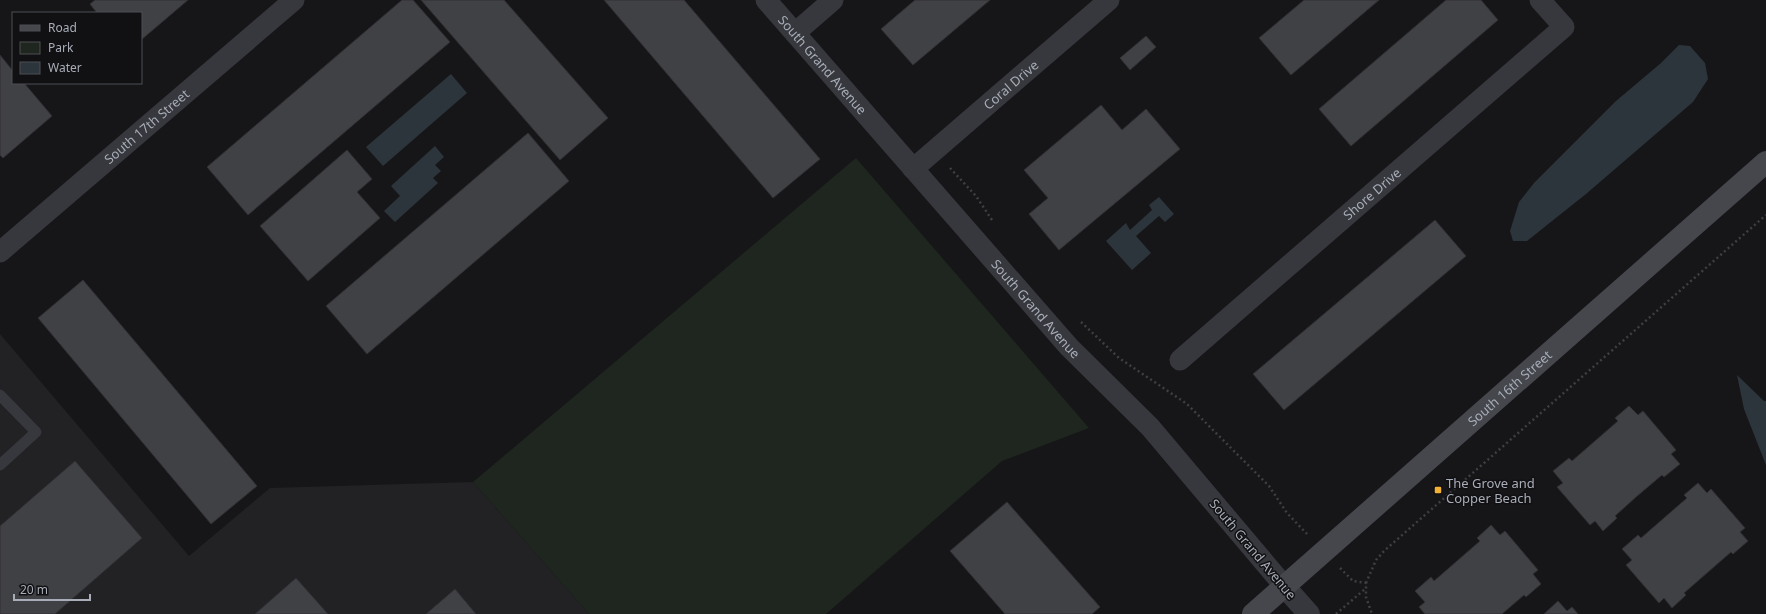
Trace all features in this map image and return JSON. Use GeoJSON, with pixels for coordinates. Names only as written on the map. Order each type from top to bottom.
{"type":"FeatureCollection","features":[{"type":"Feature","properties":{"kind":"main road","name":"South 16th Street"},"geometry":{"type":"LineString","coordinates":[[1253,614],[1766,162]]}},
{"type":"Feature","properties":{"kind":"street","name":"South 17th Street"},"geometry":{"type":"LineString","coordinates":[[0,252],[294,0]]}},
{"type":"Feature","properties":{"kind":"street","name":"South Grand Avenue"},"geometry":{"type":"LineString","coordinates":[[766,0],[1069,347],[1150,426],[1309,614]]}},
{"type":"Feature","properties":{"kind":"street"},"geometry":{"type":"LineString","coordinates":[[795,33],[833,0]]}},
{"type":"Feature","properties":{"kind":"street","name":"Coral Drive"},"geometry":{"type":"LineString","coordinates":[[912,169],[1108,0]]}},
{"type":"Feature","properties":{"kind":"street","name":"Shore Drive"},"geometry":{"type":"LineString","coordinates":[[1180,360],[1564,27],[1540,0]]}},
{"type":"Feature","properties":{"kind":"lane"},"geometry":{"type":"LineString","coordinates":[[0,395],[36,432],[0,465]]}},
{"type":"Feature","properties":{"kind":"path"},"geometry":{"type":"LineString","coordinates":[[934,150],[976,196],[995,225]]}},
{"type":"Feature","properties":{"kind":"path"},"geometry":{"type":"LineString","coordinates":[[1372,614],[1368,606],[1366,583],[1376,560],[1384,551],[1766,215]]}},
{"type":"Feature","properties":{"kind":"path"},"geometry":{"type":"LineString","coordinates":[[1078,319],[1119,358],[1187,404],[1269,486],[1296,523]]}},
{"type":"Feature","properties":{"kind":"path"},"geometry":{"type":"LineString","coordinates":[[1353,581],[1366,583]]}},
{"type":"Feature","properties":{"kind":"path"},"geometry":{"type":"LineString","coordinates":[[1336,614],[1366,588]]}},
{"type":"Feature","properties":{"kind":"shaded area"},"geometry":{"type":"Polygon","coordinates":[[[0,334],[189,556],[270,488],[473,482],[589,614],[0,614],[0,334]]]}},
{"type":"Feature","properties":{"kind":"green space"},"geometry":{"type":"Polygon","coordinates":[[[856,158],[1089,428],[1002,461],[826,614],[589,614],[473,482],[856,158]]]}},
{"type":"Feature","properties":{"kind":"water"},"geometry":{"type":"Polygon","coordinates":[[[1679,45],[1690,46],[1705,63],[1708,79],[1693,102],[1586,194],[1527,241],[1513,241],[1510,231],[1519,202],[1534,183],[1616,101],[1661,63],[1679,45]]]}},
{"type":"Feature","properties":{"kind":"water"},"geometry":{"type":"Polygon","coordinates":[[[451,74],[467,93],[383,166],[366,147],[451,74]]]}},
{"type":"Feature","properties":{"kind":"water"},"geometry":{"type":"Polygon","coordinates":[[[435,146],[444,157],[435,165],[441,171],[433,178],[438,183],[395,222],[384,211],[400,196],[391,186],[435,146]]]}},
{"type":"Feature","properties":{"kind":"water"},"geometry":{"type":"Polygon","coordinates":[[[1159,197],[1174,214],[1165,222],[1159,216],[1136,236],[1151,253],[1132,270],[1106,241],[1126,223],[1130,230],[1152,210],[1149,205],[1159,197]]]}},
{"type":"Feature","properties":{"kind":"water"},"geometry":{"type":"Polygon","coordinates":[[[1737,375],[1764,401],[1766,401],[1766,465],[1744,409],[1737,375]]]}},
{"type":"Feature","properties":{"kind":"building"},"geometry":{"type":"Polygon","coordinates":[[[95,0],[188,0],[142,39],[142,12],[96,12],[90,4],[95,0]]]}},
{"type":"Feature","properties":{"kind":"building"},"geometry":{"type":"Polygon","coordinates":[[[402,0],[413,0],[450,42],[248,215],[207,167],[402,0]]]}},
{"type":"Feature","properties":{"kind":"building"},"geometry":{"type":"Polygon","coordinates":[[[421,0],[504,0],[608,118],[560,160],[421,0]]]}},
{"type":"Feature","properties":{"kind":"building"},"geometry":{"type":"Polygon","coordinates":[[[604,0],[684,0],[820,159],[773,198],[604,0]]]}},
{"type":"Feature","properties":{"kind":"building"},"geometry":{"type":"Polygon","coordinates":[[[915,0],[990,0],[913,65],[881,29],[915,0]]]}},
{"type":"Feature","properties":{"kind":"building"},"geometry":{"type":"Polygon","coordinates":[[[1304,0],[1379,0],[1291,75],[1259,38],[1304,0]]]}},
{"type":"Feature","properties":{"kind":"building"},"geometry":{"type":"Polygon","coordinates":[[[1446,0],[1481,0],[1498,20],[1351,146],[1319,109],[1446,0]]]}},
{"type":"Feature","properties":{"kind":"building"},"geometry":{"type":"Polygon","coordinates":[[[1146,36],[1156,47],[1130,70],[1120,58],[1146,36]]]}},
{"type":"Feature","properties":{"kind":"building"},"geometry":{"type":"Polygon","coordinates":[[[0,55],[12,70],[12,84],[25,84],[52,116],[3,158],[0,155],[0,55]]]}},
{"type":"Feature","properties":{"kind":"building"},"geometry":{"type":"Polygon","coordinates":[[[1101,105],[1122,130],[1146,109],[1180,149],[1059,250],[1029,214],[1048,198],[1024,170],[1101,105]]]}},
{"type":"Feature","properties":{"kind":"building"},"geometry":{"type":"Polygon","coordinates":[[[528,133],[569,181],[367,354],[326,306],[528,133]]]}},
{"type":"Feature","properties":{"kind":"building"},"geometry":{"type":"Polygon","coordinates":[[[347,150],[372,179],[357,192],[380,218],[308,281],[260,226],[347,150]]]}},
{"type":"Feature","properties":{"kind":"building"},"geometry":{"type":"Polygon","coordinates":[[[1435,220],[1466,256],[1284,410],[1253,374],[1435,220]]]}},
{"type":"Feature","properties":{"kind":"building"},"geometry":{"type":"Polygon","coordinates":[[[83,280],[257,486],[211,524],[38,318],[83,280]]]}},
{"type":"Feature","properties":{"kind":"building"},"geometry":{"type":"Polygon","coordinates":[[[1629,406],[1638,415],[1643,411],[1676,450],[1671,454],[1680,464],[1664,477],[1662,475],[1636,497],[1615,516],[1617,518],[1603,531],[1595,521],[1590,525],[1557,487],[1563,483],[1553,471],[1569,458],[1572,461],[1618,421],[1615,418],[1629,406]]]}},
{"type":"Feature","properties":{"kind":"building"},"geometry":{"type":"Polygon","coordinates":[[[75,461],[142,538],[55,614],[0,614],[0,526],[75,461]]]}},
{"type":"Feature","properties":{"kind":"building"},"geometry":{"type":"Polygon","coordinates":[[[1698,483],[1707,493],[1711,489],[1745,528],[1740,532],[1748,541],[1733,554],[1731,552],[1684,593],[1686,595],[1672,608],[1664,598],[1659,603],[1626,565],[1632,560],[1622,549],[1638,535],[1641,538],[1687,498],[1684,495],[1698,483]]]}},
{"type":"Feature","properties":{"kind":"building"},"geometry":{"type":"Polygon","coordinates":[[[1007,502],[1100,607],[1092,614],[1005,614],[950,551],[1007,502]]]}},
{"type":"Feature","properties":{"kind":"building"},"geometry":{"type":"Polygon","coordinates":[[[1491,525],[1500,535],[1505,531],[1538,570],[1533,574],[1541,584],[1526,597],[1524,595],[1502,614],[1425,614],[1419,607],[1425,602],[1415,591],[1431,577],[1434,581],[1480,541],[1477,538],[1491,525]]]}},
{"type":"Feature","properties":{"kind":"building"},"geometry":{"type":"Polygon","coordinates":[[[296,578],[328,614],[255,614],[296,578]]]}},
{"type":"Feature","properties":{"kind":"building"},"geometry":{"type":"Polygon","coordinates":[[[455,589],[476,614],[426,614],[455,589]]]}},
{"type":"Feature","properties":{"kind":"building"},"geometry":{"type":"Polygon","coordinates":[[[1558,601],[1567,611],[1572,607],[1578,614],[1544,614],[1558,601]]]}},
{"type":"Feature","properties":{"kind":"place","name":"The Grove and Copper Beach"},"geometry":{"type":"Point","coordinates":[1438,490]}}]}
